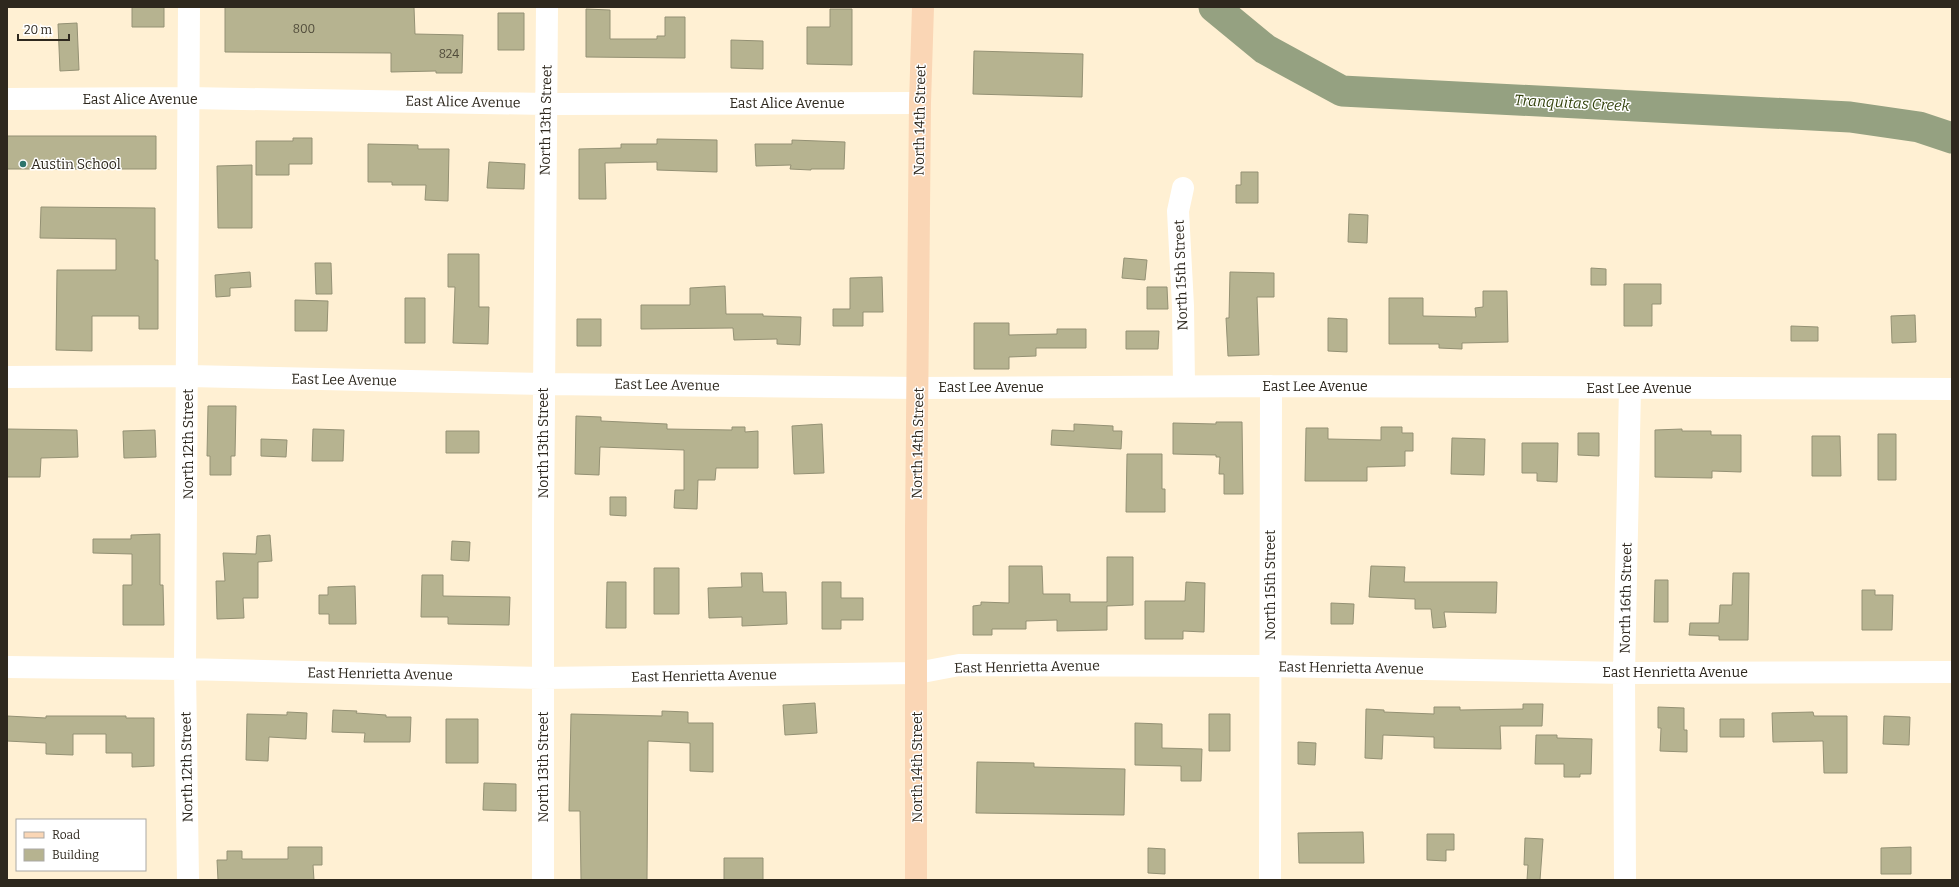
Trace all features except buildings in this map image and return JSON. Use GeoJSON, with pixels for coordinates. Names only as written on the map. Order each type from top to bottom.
{"type":"FeatureCollection","features":[{"type":"Feature","properties":{"kind":"main road","name":"North 14th Street"},"geometry":{"type":"LineString","coordinates":[[916,880],[916,529],[919,388],[920,103],[923,7]]}},
{"type":"Feature","properties":{"kind":"street","name":"North 12th Street"},"geometry":{"type":"LineString","coordinates":[[188,880],[185,669],[188,376],[189,7]]}},
{"type":"Feature","properties":{"kind":"street","name":"North 13th Street"},"geometry":{"type":"LineString","coordinates":[[543,880],[542,678],[548,7]]}},
{"type":"Feature","properties":{"kind":"street","name":"East Alice Avenue"},"geometry":{"type":"LineString","coordinates":[[7,100],[188,98],[546,104],[920,103]]}},
{"type":"Feature","properties":{"kind":"street","name":"North 15th Street"},"geometry":{"type":"LineString","coordinates":[[1183,188],[1178,211],[1183,306],[1184,386]]}},
{"type":"Feature","properties":{"kind":"street","name":"East Lee Avenue"},"geometry":{"type":"LineString","coordinates":[[7,377],[188,376],[544,384],[919,388],[1271,386],[1952,389]]}},
{"type":"Feature","properties":{"kind":"street","name":"North 15th Street"},"geometry":{"type":"LineString","coordinates":[[1270,880],[1269,666],[1271,386]]}},
{"type":"Feature","properties":{"kind":"street","name":"North 16th Street"},"geometry":{"type":"LineString","coordinates":[[1625,880],[1624,673],[1630,388]]}},
{"type":"Feature","properties":{"kind":"street","name":"East Henrietta Avenue"},"geometry":{"type":"LineString","coordinates":[[7,667],[185,669],[542,678],[917,673],[959,665],[1269,666],[1624,673],[1952,672]]}},
{"type":"Feature","properties":{"kind":"waterway","name":"Tranquitas Creek"},"geometry":{"type":"LineString","coordinates":[[1214,7],[1265,49],[1342,91],[1850,117],[1919,127],[1952,138]]}},
{"type":"Feature","properties":{"kind":"place","name":"Austin School"},"geometry":{"type":"Point","coordinates":[23,164]}}]}
